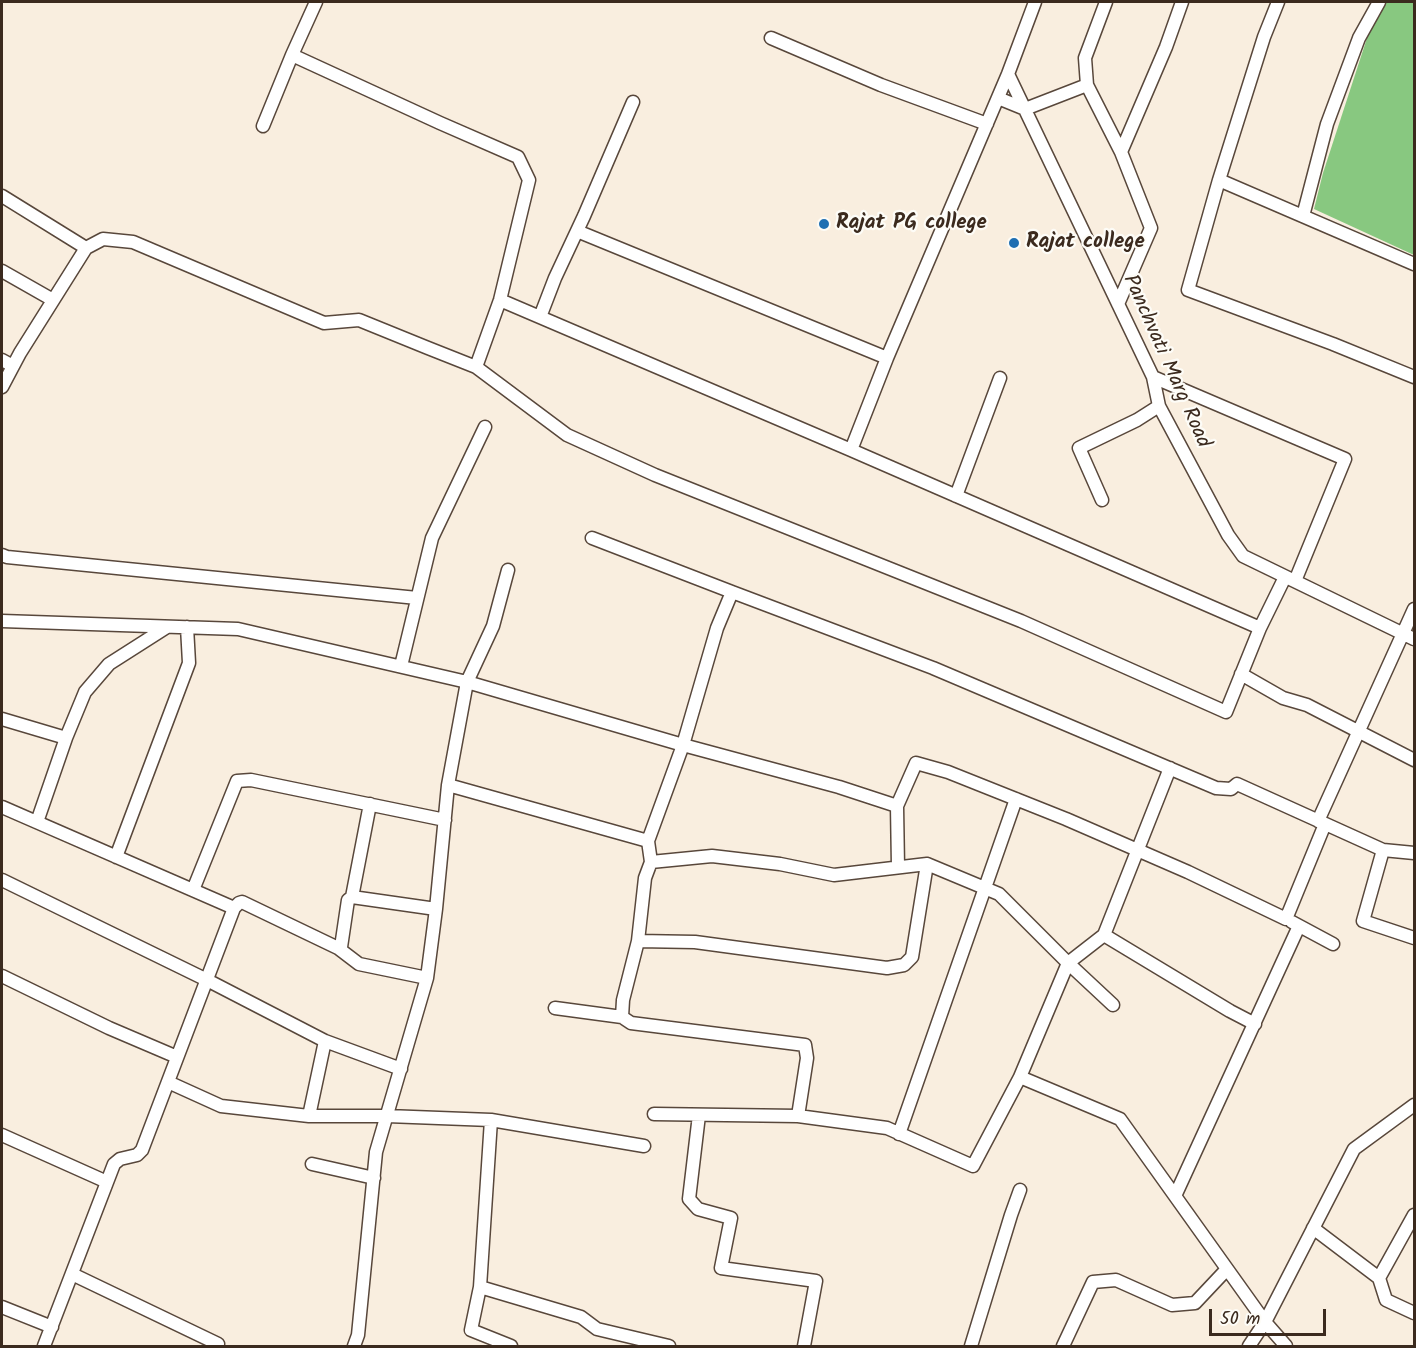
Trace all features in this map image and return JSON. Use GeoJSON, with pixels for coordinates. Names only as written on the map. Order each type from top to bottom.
{"type":"FeatureCollection","features":[{"type":"Feature","properties":{"kind":"street"},"geometry":{"type":"LineString","coordinates":[[263,126],[316,2]]}},
{"type":"Feature","properties":{"kind":"street"},"geometry":{"type":"LineString","coordinates":[[851,450],[887,358],[1008,74],[1035,2]]}},
{"type":"Feature","properties":{"kind":"street"},"geometry":{"type":"LineString","coordinates":[[1106,2],[1084,58],[1087,85],[1121,152],[1151,228],[1118,304]]}},
{"type":"Feature","properties":{"kind":"street"},"geometry":{"type":"LineString","coordinates":[[1121,152],[1166,47],[1182,2]]}},
{"type":"Feature","properties":{"kind":"street"},"geometry":{"type":"LineString","coordinates":[[1278,2],[1264,37],[1219,180],[1188,290],[1414,377]]}},
{"type":"Feature","properties":{"kind":"street"},"geometry":{"type":"LineString","coordinates":[[1303,216],[1327,124],[1359,38],[1379,2]]}},
{"type":"Feature","properties":{"kind":"street"},"geometry":{"type":"LineString","coordinates":[[771,38],[881,85],[987,124]]}},
{"type":"Feature","properties":{"kind":"street"},"geometry":{"type":"LineString","coordinates":[[292,55],[518,157],[529,180],[500,300],[476,367]]}},
{"type":"Feature","properties":{"kind":"street","name":"Panchvati Marg Road"},"geometry":{"type":"LineString","coordinates":[[1008,74],[1153,377],[1159,406],[1228,535],[1243,556],[1409,637]]}},
{"type":"Feature","properties":{"kind":"street"},"geometry":{"type":"LineString","coordinates":[[998,98],[1025,109],[1087,85]]}},
{"type":"Feature","properties":{"kind":"street"},"geometry":{"type":"LineString","coordinates":[[540,317],[633,102]]}},
{"type":"Feature","properties":{"kind":"street"},"geometry":{"type":"LineString","coordinates":[[1219,180],[1414,264]]}},
{"type":"Feature","properties":{"kind":"street"},"geometry":{"type":"LineString","coordinates":[[2,196],[86,248]]}},
{"type":"Feature","properties":{"kind":"street"},"geometry":{"type":"LineString","coordinates":[[578,231],[887,358]]}},
{"type":"Feature","properties":{"kind":"street"},"geometry":{"type":"LineString","coordinates":[[2,387],[7,363],[53,300],[86,248],[103,239],[132,242],[324,324],[359,320],[476,367],[567,435],[655,475],[1022,621],[1226,712],[1260,628],[1290,579],[1345,459],[1153,377]]}},
{"type":"Feature","properties":{"kind":"street"},"geometry":{"type":"LineString","coordinates":[[2,271],[53,300]]}},
{"type":"Feature","properties":{"kind":"street"},"geometry":{"type":"LineString","coordinates":[[500,300],[1260,628]]}},
{"type":"Feature","properties":{"kind":"street"},"geometry":{"type":"LineString","coordinates":[[956,496],[1000,378]]}},
{"type":"Feature","properties":{"kind":"street"},"geometry":{"type":"LineString","coordinates":[[1102,500],[1079,448],[1137,420],[1159,406]]}},
{"type":"Feature","properties":{"kind":"street"},"geometry":{"type":"LineString","coordinates":[[401,666],[432,538],[485,427]]}},
{"type":"Feature","properties":{"kind":"street"},"geometry":{"type":"LineString","coordinates":[[592,538],[933,668],[1216,788],[1231,789],[1237,784],[1383,850],[1414,853]]}},
{"type":"Feature","properties":{"kind":"street"},"geometry":{"type":"LineString","coordinates":[[2,555],[417,598]]}},
{"type":"Feature","properties":{"kind":"street"},"geometry":{"type":"LineString","coordinates":[[354,1347],[358,1335],[376,1152],[427,978],[448,785],[467,682],[493,626],[508,570]]}},
{"type":"Feature","properties":{"kind":"street"},"geometry":{"type":"LineString","coordinates":[[622,1017],[623,1000],[638,941],[645,878],[651,862],[648,841],[683,745],[717,628],[732,592]]}},
{"type":"Feature","properties":{"kind":"street"},"geometry":{"type":"LineString","coordinates":[[1286,919],[1359,733],[1409,637],[1414,609]]}},
{"type":"Feature","properties":{"kind":"street"},"geometry":{"type":"LineString","coordinates":[[2,621],[238,629],[467,682],[838,787],[897,806]]}},
{"type":"Feature","properties":{"kind":"street"},"geometry":{"type":"LineString","coordinates":[[37,822],[66,738],[85,692],[109,664],[168,627]]}},
{"type":"Feature","properties":{"kind":"street"},"geometry":{"type":"LineString","coordinates":[[116,857],[189,663],[187,627]]}},
{"type":"Feature","properties":{"kind":"street"},"geometry":{"type":"LineString","coordinates":[[1241,674],[1283,698],[1307,705],[1414,760]]}},
{"type":"Feature","properties":{"kind":"street"},"geometry":{"type":"LineString","coordinates":[[2,719],[66,738]]}},
{"type":"Feature","properties":{"kind":"street"},"geometry":{"type":"LineString","coordinates":[[898,867],[897,806],[916,763],[948,772],[1138,850],[1286,919],[1333,944]]}},
{"type":"Feature","properties":{"kind":"street"},"geometry":{"type":"LineString","coordinates":[[654,1114],[798,1116],[887,1128],[973,1166],[1020,1077],[1068,963],[1104,935],[1170,768]]}},
{"type":"Feature","properties":{"kind":"street"},"geometry":{"type":"LineString","coordinates":[[193,890],[237,781],[251,780],[445,820]]}},
{"type":"Feature","properties":{"kind":"street"},"geometry":{"type":"LineString","coordinates":[[448,785],[648,841]]}},
{"type":"Feature","properties":{"kind":"street"},"geometry":{"type":"LineString","coordinates":[[899,1134],[1016,799]]}},
{"type":"Feature","properties":{"kind":"street"},"geometry":{"type":"LineString","coordinates":[[338,948],[341,947],[348,900],[352,897],[370,804]]}},
{"type":"Feature","properties":{"kind":"street"},"geometry":{"type":"LineString","coordinates":[[2,807],[234,908]]}},
{"type":"Feature","properties":{"kind":"street"},"geometry":{"type":"LineString","coordinates":[[1383,850],[1364,921],[1414,938]]}},
{"type":"Feature","properties":{"kind":"street"},"geometry":{"type":"LineString","coordinates":[[651,862],[712,856],[780,864],[834,876],[927,864],[999,894],[1113,1005]]}},
{"type":"Feature","properties":{"kind":"street"},"geometry":{"type":"LineString","coordinates":[[638,941],[695,942],[887,968],[904,965],[912,957],[927,864]]}},
{"type":"Feature","properties":{"kind":"street"},"geometry":{"type":"LineString","coordinates":[[2,880],[207,980],[325,1041],[400,1069]]}},
{"type":"Feature","properties":{"kind":"street"},"geometry":{"type":"LineString","coordinates":[[352,897],[436,909]]}},
{"type":"Feature","properties":{"kind":"street"},"geometry":{"type":"LineString","coordinates":[[45,1347],[114,1164],[120,1159],[137,1155],[142,1150],[234,908],[239,903],[242,902],[338,948],[359,964],[427,978]]}},
{"type":"Feature","properties":{"kind":"street"},"geometry":{"type":"LineString","coordinates":[[1175,1196],[1299,926]]}},
{"type":"Feature","properties":{"kind":"street"},"geometry":{"type":"LineString","coordinates":[[1104,935],[1255,1024]]}},
{"type":"Feature","properties":{"kind":"street"},"geometry":{"type":"LineString","coordinates":[[2,976],[110,1028],[177,1057]]}},
{"type":"Feature","properties":{"kind":"street"},"geometry":{"type":"LineString","coordinates":[[555,1008],[622,1017],[632,1023],[806,1045],[807,1058],[798,1116]]}},
{"type":"Feature","properties":{"kind":"street"},"geometry":{"type":"LineString","coordinates":[[309,1116],[325,1041]]}},
{"type":"Feature","properties":{"kind":"street"},"geometry":{"type":"LineString","coordinates":[[1020,1077],[1120,1119],[1265,1322],[1286,1347]]}},
{"type":"Feature","properties":{"kind":"street"},"geometry":{"type":"LineString","coordinates":[[168,1082],[220,1106],[309,1116],[491,1120],[644,1146]]}},
{"type":"Feature","properties":{"kind":"street"},"geometry":{"type":"LineString","coordinates":[[1249,1347],[1265,1322],[1354,1149],[1414,1104]]}},
{"type":"Feature","properties":{"kind":"street"},"geometry":{"type":"LineString","coordinates":[[699,1115],[688,1199],[698,1209],[731,1218],[721,1268],[816,1281],[804,1347]]}},
{"type":"Feature","properties":{"kind":"street"},"geometry":{"type":"LineString","coordinates":[[491,1120],[480,1287],[471,1330],[511,1347]]}},
{"type":"Feature","properties":{"kind":"street"},"geometry":{"type":"LineString","coordinates":[[2,1135],[107,1182]]}},
{"type":"Feature","properties":{"kind":"street"},"geometry":{"type":"LineString","coordinates":[[312,1164],[374,1178]]}},
{"type":"Feature","properties":{"kind":"street"},"geometry":{"type":"LineString","coordinates":[[971,1347],[1020,1190]]}},
{"type":"Feature","properties":{"kind":"street"},"geometry":{"type":"LineString","coordinates":[[1379,1278],[1414,1215]]}},
{"type":"Feature","properties":{"kind":"street"},"geometry":{"type":"LineString","coordinates":[[1313,1228],[1379,1278],[1386,1300],[1414,1313]]}},
{"type":"Feature","properties":{"kind":"street"},"geometry":{"type":"LineString","coordinates":[[1063,1347],[1093,1282],[1116,1280],[1172,1305],[1195,1303],[1227,1269]]}},
{"type":"Feature","properties":{"kind":"street"},"geometry":{"type":"LineString","coordinates":[[72,1274],[218,1344],[217,1347]]}},
{"type":"Feature","properties":{"kind":"street"},"geometry":{"type":"LineString","coordinates":[[480,1287],[581,1317],[597,1329],[669,1347]]}},
{"type":"Feature","properties":{"kind":"street"},"geometry":{"type":"LineString","coordinates":[[2,1307],[52,1328]]}},
{"type":"Feature","properties":{"kind":"green space"},"geometry":{"type":"Polygon","coordinates":[[[1386,2],[1414,2],[1414,255],[1314,209],[1323,173],[1368,35],[1386,2]]]}},
{"type":"Feature","properties":{"kind":"place","name":"Rajat PG college"},"geometry":{"type":"Point","coordinates":[824,224]}},
{"type":"Feature","properties":{"kind":"place","name":"Rajat college"},"geometry":{"type":"Point","coordinates":[1014,243]}}]}
